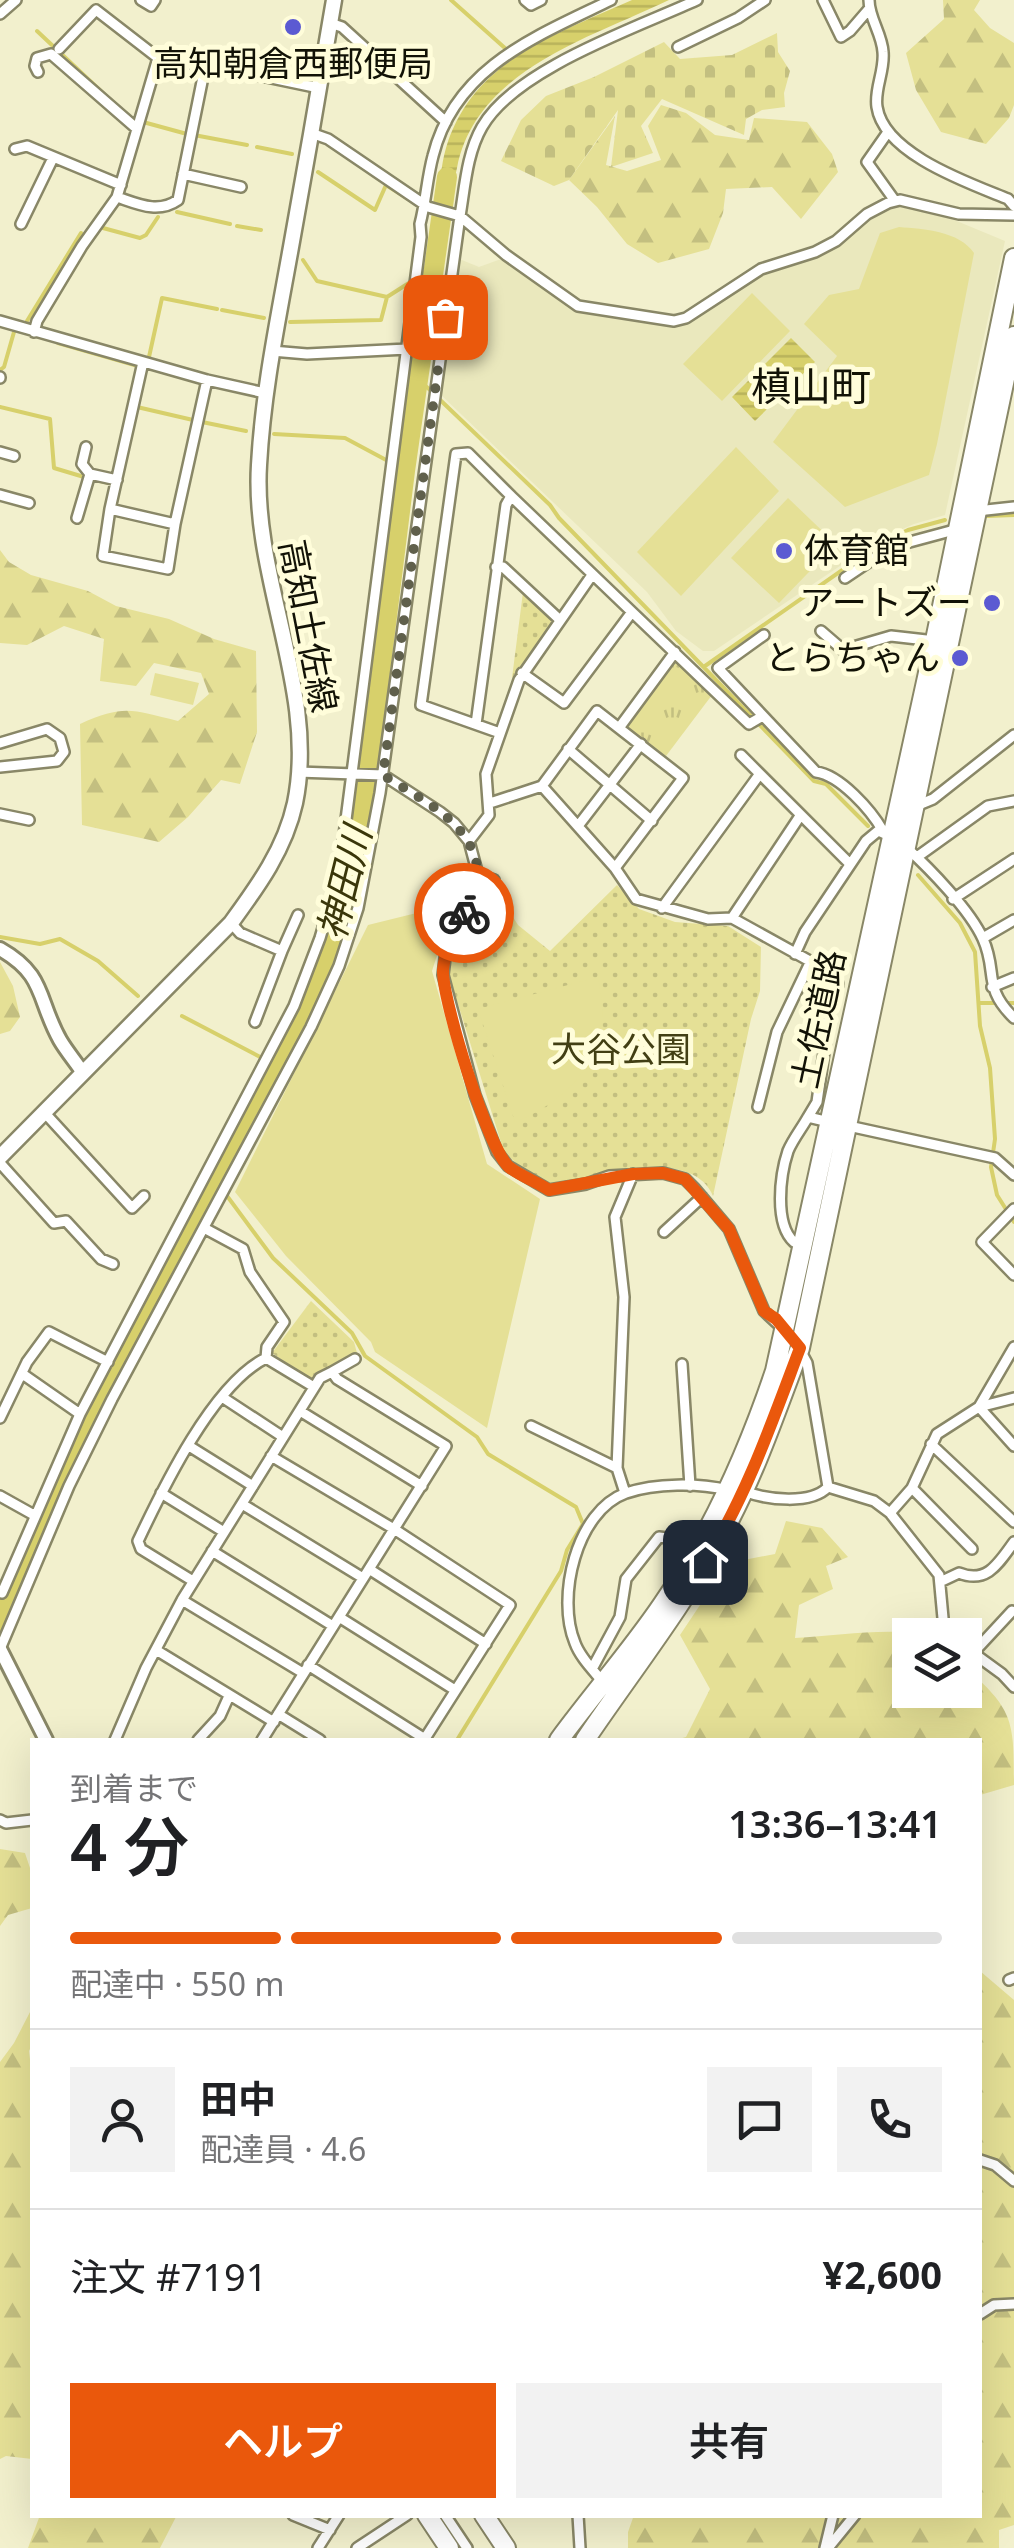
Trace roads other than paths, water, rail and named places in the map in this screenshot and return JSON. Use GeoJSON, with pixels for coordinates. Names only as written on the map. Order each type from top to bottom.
{"type":"FeatureCollection","features":[{"type":"Feature","properties":{"kind":"highway","name":"土佐道路"},"geometry":{"type":"LineString","coordinates":[[560,1738],[597,1675],[662,1606],[737,1490],[768,1438],[800,1348],[838,1124],[899,843],[935,641],[1014,258]]}},
{"type":"Feature","properties":{"kind":"highway","name":"土佐道路"},"geometry":{"type":"LineString","coordinates":[[899,843],[914,806],[1014,336]]}},
{"type":"Feature","properties":{"kind":"highway","name":"土佐道路"},"geometry":{"type":"LineString","coordinates":[[586,1738],[721,1537],[786,1330],[838,1124]]}},
{"type":"Feature","properties":{"kind":"highway"},"geometry":{"type":"LineString","coordinates":[[430,2518],[450,2548]]}},
{"type":"Feature","properties":{"kind":"highway"},"geometry":{"type":"LineString","coordinates":[[486,2518],[506,2548]]}},
{"type":"Feature","properties":{"kind":"main road","name":"高知土佐線"},"geometry":{"type":"LineString","coordinates":[[0,1160],[231,922],[276,855],[294,804],[299,743],[293,692],[259,531],[257,500],[264,393],[334,0]]}},
{"type":"Feature","properties":{"kind":"street"},"geometry":{"type":"LineString","coordinates":[[0,14],[16,0]]}},
{"type":"Feature","properties":{"kind":"street"},"geometry":{"type":"LineString","coordinates":[[141,0],[151,6],[155,0]]}},
{"type":"Feature","properties":{"kind":"street"},"geometry":{"type":"LineString","coordinates":[[525,0],[531,5],[541,0]]}},
{"type":"Feature","properties":{"kind":"street"},"geometry":{"type":"LineString","coordinates":[[2,1594],[80,1414],[294,1006],[340,874],[433,155],[460,97],[498,58],[611,0]]}},
{"type":"Feature","properties":{"kind":"street"},"geometry":{"type":"LineString","coordinates":[[45,1738],[0,1648],[69,1486],[311,1026],[339,966],[358,908],[381,774],[458,215],[469,161],[481,129],[506,95],[536,74],[697,0]]}},
{"type":"Feature","properties":{"kind":"street"},"geometry":{"type":"LineString","coordinates":[[678,47],[738,18],[765,0]]}},
{"type":"Feature","properties":{"kind":"street"},"geometry":{"type":"LineString","coordinates":[[823,0],[841,36],[869,4],[882,34],[884,58],[876,104],[888,132],[939,170],[1014,206]]}},
{"type":"Feature","properties":{"kind":"street"},"geometry":{"type":"LineString","coordinates":[[59,49],[96,10],[158,58],[319,88]]}},
{"type":"Feature","properties":{"kind":"street"},"geometry":{"type":"LineString","coordinates":[[330,22],[342,27],[446,122]]}},
{"type":"Feature","properties":{"kind":"street"},"geometry":{"type":"LineString","coordinates":[[38,72],[37,58],[51,54],[136,128]]}},
{"type":"Feature","properties":{"kind":"street"},"geometry":{"type":"LineString","coordinates":[[34,332],[36,321],[82,246],[117,197],[158,58]]}},
{"type":"Feature","properties":{"kind":"street"},"geometry":{"type":"LineString","coordinates":[[117,197],[150,208],[178,200],[205,68]]}},
{"type":"Feature","properties":{"kind":"street"},"geometry":{"type":"LineString","coordinates":[[888,132],[867,162],[895,202]]}},
{"type":"Feature","properties":{"kind":"street"},"geometry":{"type":"LineString","coordinates":[[312,134],[328,140],[427,206],[458,215],[578,306],[674,321],[686,318],[761,269],[815,252],[867,214],[895,202],[959,214],[1014,214]]}},
{"type":"Feature","properties":{"kind":"street"},"geometry":{"type":"LineString","coordinates":[[15,149],[27,146],[121,185]]}},
{"type":"Feature","properties":{"kind":"street"},"geometry":{"type":"LineString","coordinates":[[21,224],[53,158]]}},
{"type":"Feature","properties":{"kind":"street"},"geometry":{"type":"LineString","coordinates":[[184,174],[242,187]]}},
{"type":"Feature","properties":{"kind":"street"},"geometry":{"type":"LineString","coordinates":[[0,321],[264,393]]}},
{"type":"Feature","properties":{"kind":"street"},"geometry":{"type":"LineString","coordinates":[[272,350],[307,354],[407,348]]}},
{"type":"Feature","properties":{"kind":"street"},"geometry":{"type":"LineString","coordinates":[[143,362],[103,556],[168,569],[207,380]]}},
{"type":"Feature","properties":{"kind":"street"},"geometry":{"type":"LineString","coordinates":[[86,447],[82,464],[90,474],[117,480]]}},
{"type":"Feature","properties":{"kind":"street"},"geometry":{"type":"LineString","coordinates":[[0,452],[14,456]]}},
{"type":"Feature","properties":{"kind":"street"},"geometry":{"type":"LineString","coordinates":[[500,733],[421,706],[456,454],[468,453],[749,724],[759,719]]}},
{"type":"Feature","properties":{"kind":"street"},"geometry":{"type":"LineString","coordinates":[[77,518],[90,474]]}},
{"type":"Feature","properties":{"kind":"street"},"geometry":{"type":"LineString","coordinates":[[0,495],[29,504]]}},
{"type":"Feature","properties":{"kind":"street"},"geometry":{"type":"LineString","coordinates":[[476,724],[496,567],[506,505],[512,496]]}},
{"type":"Feature","properties":{"kind":"street"},"geometry":{"type":"LineString","coordinates":[[977,511],[1014,507]]}},
{"type":"Feature","properties":{"kind":"street"},"geometry":{"type":"LineString","coordinates":[[110,510],[175,524]]}},
{"type":"Feature","properties":{"kind":"street"},"geometry":{"type":"LineString","coordinates":[[845,578],[891,547],[958,529]]}},
{"type":"Feature","properties":{"kind":"street"},"geometry":{"type":"LineString","coordinates":[[496,567],[503,567],[560,620]]}},
{"type":"Feature","properties":{"kind":"street"},"geometry":{"type":"LineString","coordinates":[[469,841],[489,815],[486,774],[522,674],[592,575]]}},
{"type":"Feature","properties":{"kind":"street"},"geometry":{"type":"LineString","coordinates":[[522,674],[564,704],[632,612]]}},
{"type":"Feature","properties":{"kind":"street"},"geometry":{"type":"LineString","coordinates":[[822,630],[843,650],[891,636],[935,641]]}},
{"type":"Feature","properties":{"kind":"street"},"geometry":{"type":"LineString","coordinates":[[764,635],[718,668],[759,719],[816,772],[829,774],[953,899],[982,938],[994,992],[1014,1018]]}},
{"type":"Feature","properties":{"kind":"street"},"geometry":{"type":"LineString","coordinates":[[619,728],[675,652]]}},
{"type":"Feature","properties":{"kind":"street"},"geometry":{"type":"LineString","coordinates":[[490,803],[542,786],[597,711],[683,778],[615,868]]}},
{"type":"Feature","properties":{"kind":"street"},"geometry":{"type":"LineString","coordinates":[[0,744],[48,729],[60,738],[64,752],[57,761],[0,768]]}},
{"type":"Feature","properties":{"kind":"street"},"geometry":{"type":"LineString","coordinates":[[914,806],[932,799],[1014,735]]}},
{"type":"Feature","properties":{"kind":"street"},"geometry":{"type":"LineString","coordinates":[[578,826],[641,744]]}},
{"type":"Feature","properties":{"kind":"street"},"geometry":{"type":"LineString","coordinates":[[568,749],[652,821]]}},
{"type":"Feature","properties":{"kind":"street"},"geometry":{"type":"LineString","coordinates":[[741,755],[850,864]]}},
{"type":"Feature","properties":{"kind":"street"},"geometry":{"type":"LineString","coordinates":[[298,772],[381,774],[440,812],[469,841],[478,875],[476,887],[446,950],[443,975],[475,1096],[497,1152],[508,1166],[549,1190],[633,1174],[675,1174],[685,1179],[729,1229],[764,1311],[786,1330],[807,1363],[828,1486]]}},
{"type":"Feature","properties":{"kind":"street"},"geometry":{"type":"LineString","coordinates":[[662,908],[759,775]]}},
{"type":"Feature","properties":{"kind":"street"},"geometry":{"type":"LineString","coordinates":[[542,786],[615,868],[636,898],[708,919],[732,918],[835,975],[838,984],[829,1017],[817,1102],[789,1148],[782,1178],[786,1232],[794,1242],[805,1244]]}},
{"type":"Feature","properties":{"kind":"street"},"geometry":{"type":"LineString","coordinates":[[795,954],[805,932],[866,841],[899,843],[988,806],[1014,801]]}},
{"type":"Feature","properties":{"kind":"street"},"geometry":{"type":"LineString","coordinates":[[0,814],[29,820]]}},
{"type":"Feature","properties":{"kind":"street"},"geometry":{"type":"LineString","coordinates":[[732,918],[800,816]]}},
{"type":"Feature","properties":{"kind":"street"},"geometry":{"type":"LineString","coordinates":[[953,899],[1014,859]]}},
{"type":"Feature","properties":{"kind":"street"},"geometry":{"type":"LineString","coordinates":[[478,875],[494,880]]}},
{"type":"Feature","properties":{"kind":"street"},"geometry":{"type":"LineString","coordinates":[[255,1022],[298,914]]}},
{"type":"Feature","properties":{"kind":"street"},"geometry":{"type":"LineString","coordinates":[[982,938],[1014,920]]}},
{"type":"Feature","properties":{"kind":"street"},"geometry":{"type":"LineString","coordinates":[[231,922],[240,933],[282,951]]}},
{"type":"Feature","properties":{"kind":"street"},"geometry":{"type":"LineString","coordinates":[[0,949],[21,961],[33,974],[60,1039],[83,1074]]}},
{"type":"Feature","properties":{"kind":"street"},"geometry":{"type":"LineString","coordinates":[[758,1107],[777,1032],[810,964]]}},
{"type":"Feature","properties":{"kind":"street"},"geometry":{"type":"LineString","coordinates":[[994,992],[1014,978]]}},
{"type":"Feature","properties":{"kind":"street"},"geometry":{"type":"LineString","coordinates":[[44,1112],[132,1208],[144,1196]]}},
{"type":"Feature","properties":{"kind":"street"},"geometry":{"type":"LineString","coordinates":[[808,1117],[990,1158],[1014,1175]]}},
{"type":"Feature","properties":{"kind":"street"},"geometry":{"type":"LineString","coordinates":[[0,1160],[54,1223],[66,1221],[101,1260],[113,1264]]}},
{"type":"Feature","properties":{"kind":"street"},"geometry":{"type":"LineString","coordinates":[[625,1493],[617,1468],[624,1297],[615,1217],[633,1174]]}},
{"type":"Feature","properties":{"kind":"street"},"geometry":{"type":"LineString","coordinates":[[664,1232],[702,1198]]}},
{"type":"Feature","properties":{"kind":"street"},"geometry":{"type":"LineString","coordinates":[[1013,1210],[982,1242],[1014,1275]]}},
{"type":"Feature","properties":{"kind":"street"},"geometry":{"type":"LineString","coordinates":[[204,1228],[243,1249],[250,1272],[284,1322],[267,1347],[266,1358]]}},
{"type":"Feature","properties":{"kind":"street"},"geometry":{"type":"LineString","coordinates":[[0,1418],[27,1362],[49,1332],[108,1362]]}},
{"type":"Feature","properties":{"kind":"street"},"geometry":{"type":"LineString","coordinates":[[979,1408],[1014,1347]]}},
{"type":"Feature","properties":{"kind":"street"},"geometry":{"type":"LineString","coordinates":[[266,1358],[314,1387]]}},
{"type":"Feature","properties":{"kind":"street"},"geometry":{"type":"LineString","coordinates":[[193,1581],[141,1549],[138,1541],[189,1446],[222,1397],[252,1364],[266,1358]]}},
{"type":"Feature","properties":{"kind":"street"},"geometry":{"type":"LineString","coordinates":[[116,1738],[182,1600],[314,1387],[320,1378],[355,1359]]}},
{"type":"Feature","properties":{"kind":"street"},"geometry":{"type":"LineString","coordinates":[[682,1364],[690,1486]]}},
{"type":"Feature","properties":{"kind":"street"},"geometry":{"type":"LineString","coordinates":[[263,1738],[446,1446],[337,1379],[332,1372]]}},
{"type":"Feature","properties":{"kind":"street"},"geometry":{"type":"LineString","coordinates":[[24,1374],[80,1414]]}},
{"type":"Feature","properties":{"kind":"street"},"geometry":{"type":"LineString","coordinates":[[222,1397],[283,1437]]}},
{"type":"Feature","properties":{"kind":"street"},"geometry":{"type":"LineString","coordinates":[[890,1513],[912,1488],[932,1444],[947,1426],[979,1408],[1014,1398]]}},
{"type":"Feature","properties":{"kind":"street"},"geometry":{"type":"LineString","coordinates":[[979,1408],[1014,1446]]}},
{"type":"Feature","properties":{"kind":"street"},"geometry":{"type":"LineString","coordinates":[[300,1410],[422,1486]]}},
{"type":"Feature","properties":{"kind":"street"},"geometry":{"type":"LineString","coordinates":[[531,1426],[617,1468]]}},
{"type":"Feature","properties":{"kind":"street"},"geometry":{"type":"LineString","coordinates":[[932,1444],[1014,1522]]}},
{"type":"Feature","properties":{"kind":"street"},"geometry":{"type":"LineString","coordinates":[[189,1446],[253,1486]]}},
{"type":"Feature","properties":{"kind":"street"},"geometry":{"type":"LineString","coordinates":[[271,1456],[394,1529],[510,1605],[426,1738]]}},
{"type":"Feature","properties":{"kind":"street"},"geometry":{"type":"LineString","coordinates":[[597,1675],[575,1643],[569,1616],[572,1563],[578,1543],[609,1503],[625,1493],[690,1486],[737,1490],[758,1497],[813,1498],[828,1486]]}},
{"type":"Feature","properties":{"kind":"street"},"geometry":{"type":"LineString","coordinates":[[828,1486],[874,1501],[890,1513],[942,1581],[944,1618]]}},
{"type":"Feature","properties":{"kind":"street"},"geometry":{"type":"LineString","coordinates":[[912,1488],[972,1549]]}},
{"type":"Feature","properties":{"kind":"street"},"geometry":{"type":"LineString","coordinates":[[161,1494],[224,1532]]}},
{"type":"Feature","properties":{"kind":"street"},"geometry":{"type":"LineString","coordinates":[[0,1496],[34,1515]]}},
{"type":"Feature","properties":{"kind":"street"},"geometry":{"type":"LineString","coordinates":[[242,1504],[486,1644]]}},
{"type":"Feature","properties":{"kind":"street"},"geometry":{"type":"LineString","coordinates":[[597,1675],[620,1617],[626,1578],[659,1537],[701,1542]]}},
{"type":"Feature","properties":{"kind":"street"},"geometry":{"type":"LineString","coordinates":[[942,1581],[958,1573],[982,1577],[999,1564],[1014,1542]]}},
{"type":"Feature","properties":{"kind":"street"},"geometry":{"type":"LineString","coordinates":[[212,1551],[455,1690]]}},
{"type":"Feature","properties":{"kind":"street"},"geometry":{"type":"LineString","coordinates":[[182,1600],[423,1738]]}},
{"type":"Feature","properties":{"kind":"street"},"geometry":{"type":"LineString","coordinates":[[982,1638],[1012,1611]]}},
{"type":"Feature","properties":{"kind":"street"},"geometry":{"type":"LineString","coordinates":[[156,1650],[229,1696],[316,1738]]}},
{"type":"Feature","properties":{"kind":"street"},"geometry":{"type":"LineString","coordinates":[[982,1659],[1014,1687]]}},
{"type":"Feature","properties":{"kind":"street"},"geometry":{"type":"LineString","coordinates":[[200,1738],[220,1716],[229,1696]]}},
{"type":"Feature","properties":{"kind":"street"},"geometry":{"type":"LineString","coordinates":[[0,1820],[30,1820]]}},
{"type":"Feature","properties":{"kind":"street"},"geometry":{"type":"LineString","coordinates":[[982,2161],[995,2165],[1014,2180]]}},
{"type":"Feature","properties":{"kind":"street"},"geometry":{"type":"LineString","coordinates":[[982,2313],[994,2305],[1014,2304]]}},
{"type":"Feature","properties":{"kind":"street"},"geometry":{"type":"LineString","coordinates":[[300,2518],[330,2530]]}},
{"type":"Feature","properties":{"kind":"street"},"geometry":{"type":"LineString","coordinates":[[318,2548],[337,2518]]}},
{"type":"Feature","properties":{"kind":"street"},"geometry":{"type":"LineString","coordinates":[[357,2548],[402,2518]]}},
{"type":"Feature","properties":{"kind":"street"},"geometry":{"type":"LineString","coordinates":[[447,2518],[467,2548]]}},
{"type":"Feature","properties":{"kind":"street"},"geometry":{"type":"LineString","coordinates":[[578,2518],[580,2548]]}},
{"type":"Feature","properties":{"kind":"street"},"geometry":{"type":"LineString","coordinates":[[826,2548],[832,2518]]}},
{"type":"Feature","properties":{"kind":"street"},"geometry":{"type":"LineString","coordinates":[[826,2548],[852,2518]]}},
{"type":"Feature","properties":{"kind":"waterway"},"geometry":{"type":"LineString","coordinates":[[451,0],[506,49]]}},
{"type":"Feature","properties":{"kind":"waterway"},"geometry":{"type":"LineString","coordinates":[[37,31],[121,110]]}},
{"type":"Feature","properties":{"kind":"waterway"},"geometry":{"type":"LineString","coordinates":[[143,122],[187,134]]}},
{"type":"Feature","properties":{"kind":"waterway"},"geometry":{"type":"LineString","coordinates":[[194,135],[247,145]]}},
{"type":"Feature","properties":{"kind":"waterway"},"geometry":{"type":"LineString","coordinates":[[257,147],[292,154]]}},
{"type":"Feature","properties":{"kind":"waterway"},"geometry":{"type":"LineString","coordinates":[[318,172],[375,210],[386,185],[410,200]]}},
{"type":"Feature","properties":{"kind":"waterway","name":"神田川"},"geometry":{"type":"LineString","coordinates":[[0,1623],[86,1427],[316,989],[341,918],[361,826],[405,471],[447,177]]}},
{"type":"Feature","properties":{"kind":"waterway"},"geometry":{"type":"LineString","coordinates":[[177,212],[230,224]]}},
{"type":"Feature","properties":{"kind":"waterway"},"geometry":{"type":"LineString","coordinates":[[103,228],[140,238],[158,217]]}},
{"type":"Feature","properties":{"kind":"waterway"},"geometry":{"type":"LineString","coordinates":[[237,226],[261,230]]}},
{"type":"Feature","properties":{"kind":"waterway"},"geometry":{"type":"LineString","coordinates":[[27,321],[81,233]]}},
{"type":"Feature","properties":{"kind":"waterway"},"geometry":{"type":"LineString","coordinates":[[303,260],[317,281],[387,297],[412,281]]}},
{"type":"Feature","properties":{"kind":"waterway"},"geometry":{"type":"LineString","coordinates":[[419,276],[435,265]]}},
{"type":"Feature","properties":{"kind":"waterway"},"geometry":{"type":"LineString","coordinates":[[290,322],[381,320],[387,297]]}},
{"type":"Feature","properties":{"kind":"waterway"},"geometry":{"type":"LineString","coordinates":[[149,357],[162,298],[217,309]]}},
{"type":"Feature","properties":{"kind":"waterway"},"geometry":{"type":"LineString","coordinates":[[222,310],[264,318]]}},
{"type":"Feature","properties":{"kind":"waterway"},"geometry":{"type":"LineString","coordinates":[[0,370],[14,332]]}},
{"type":"Feature","properties":{"kind":"waterway"},"geometry":{"type":"LineString","coordinates":[[58,343],[138,366]]}},
{"type":"Feature","properties":{"kind":"waterway"},"geometry":{"type":"LineString","coordinates":[[418,379],[430,390]]}},
{"type":"Feature","properties":{"kind":"waterway"},"geometry":{"type":"LineString","coordinates":[[436,396],[550,505],[814,781],[826,784],[868,826]]}},
{"type":"Feature","properties":{"kind":"waterway"},"geometry":{"type":"LineString","coordinates":[[0,407],[50,419],[54,468],[84,477]]}},
{"type":"Feature","properties":{"kind":"waterway"},"geometry":{"type":"LineString","coordinates":[[137,407],[193,420]]}},
{"type":"Feature","properties":{"kind":"waterway"},"geometry":{"type":"LineString","coordinates":[[202,422],[246,431]]}},
{"type":"Feature","properties":{"kind":"waterway"},"geometry":{"type":"LineString","coordinates":[[274,434],[345,438],[388,461]]}},
{"type":"Feature","properties":{"kind":"waterway"},"geometry":{"type":"LineString","coordinates":[[394,465],[405,471]]}},
{"type":"Feature","properties":{"kind":"waterway"},"geometry":{"type":"LineString","coordinates":[[92,479],[109,483]]}},
{"type":"Feature","properties":{"kind":"waterway"},"geometry":{"type":"LineString","coordinates":[[987,516],[1014,515]]}},
{"type":"Feature","properties":{"kind":"waterway"},"geometry":{"type":"LineString","coordinates":[[705,666],[881,543],[908,530],[945,520]]}},
{"type":"Feature","properties":{"kind":"waterway"},"geometry":{"type":"LineString","coordinates":[[918,875],[960,923],[975,952],[980,1026],[990,1068],[995,1139],[991,1167],[997,1195],[1014,1222]]}},
{"type":"Feature","properties":{"kind":"waterway"},"geometry":{"type":"LineString","coordinates":[[0,937],[40,944],[60,939],[98,961],[138,996]]}},
{"type":"Feature","properties":{"kind":"waterway"},"geometry":{"type":"LineString","coordinates":[[979,1003],[1014,1003]]}},
{"type":"Feature","properties":{"kind":"waterway"},"geometry":{"type":"LineString","coordinates":[[182,1016],[262,1058]]}},
{"type":"Feature","properties":{"kind":"waterway","name":"神田川"},"geometry":{"type":"LineString","coordinates":[[270,1061],[277,1064]]}},
{"type":"Feature","properties":{"kind":"waterway"},"geometry":{"type":"LineString","coordinates":[[216,1181],[273,1258],[352,1333],[365,1356],[477,1437],[488,1454],[576,1507],[583,1524],[567,1550],[561,1571],[458,1738]]}},
{"type":"Feature","properties":{"kind":"place","name":"高知朝倉西郵便局"},"geometry":{"type":"Point","coordinates":[293,27]}},
{"type":"Feature","properties":{"kind":"place","name":"体育館"},"geometry":{"type":"Point","coordinates":[784,551]}},
{"type":"Feature","properties":{"kind":"place","name":"アートズー"},"geometry":{"type":"Point","coordinates":[992,603]}},
{"type":"Feature","properties":{"kind":"place","name":"とらちゃん"},"geometry":{"type":"Point","coordinates":[960,658]}},
{"type":"Feature","properties":{"kind":"district","name":"槙山町"},"geometry":{"type":"Point","coordinates":[811,387]}},
{"type":"Feature","properties":{"kind":"park label","name":"大谷公園"},"geometry":{"type":"Point","coordinates":[621,1050]}}]}
